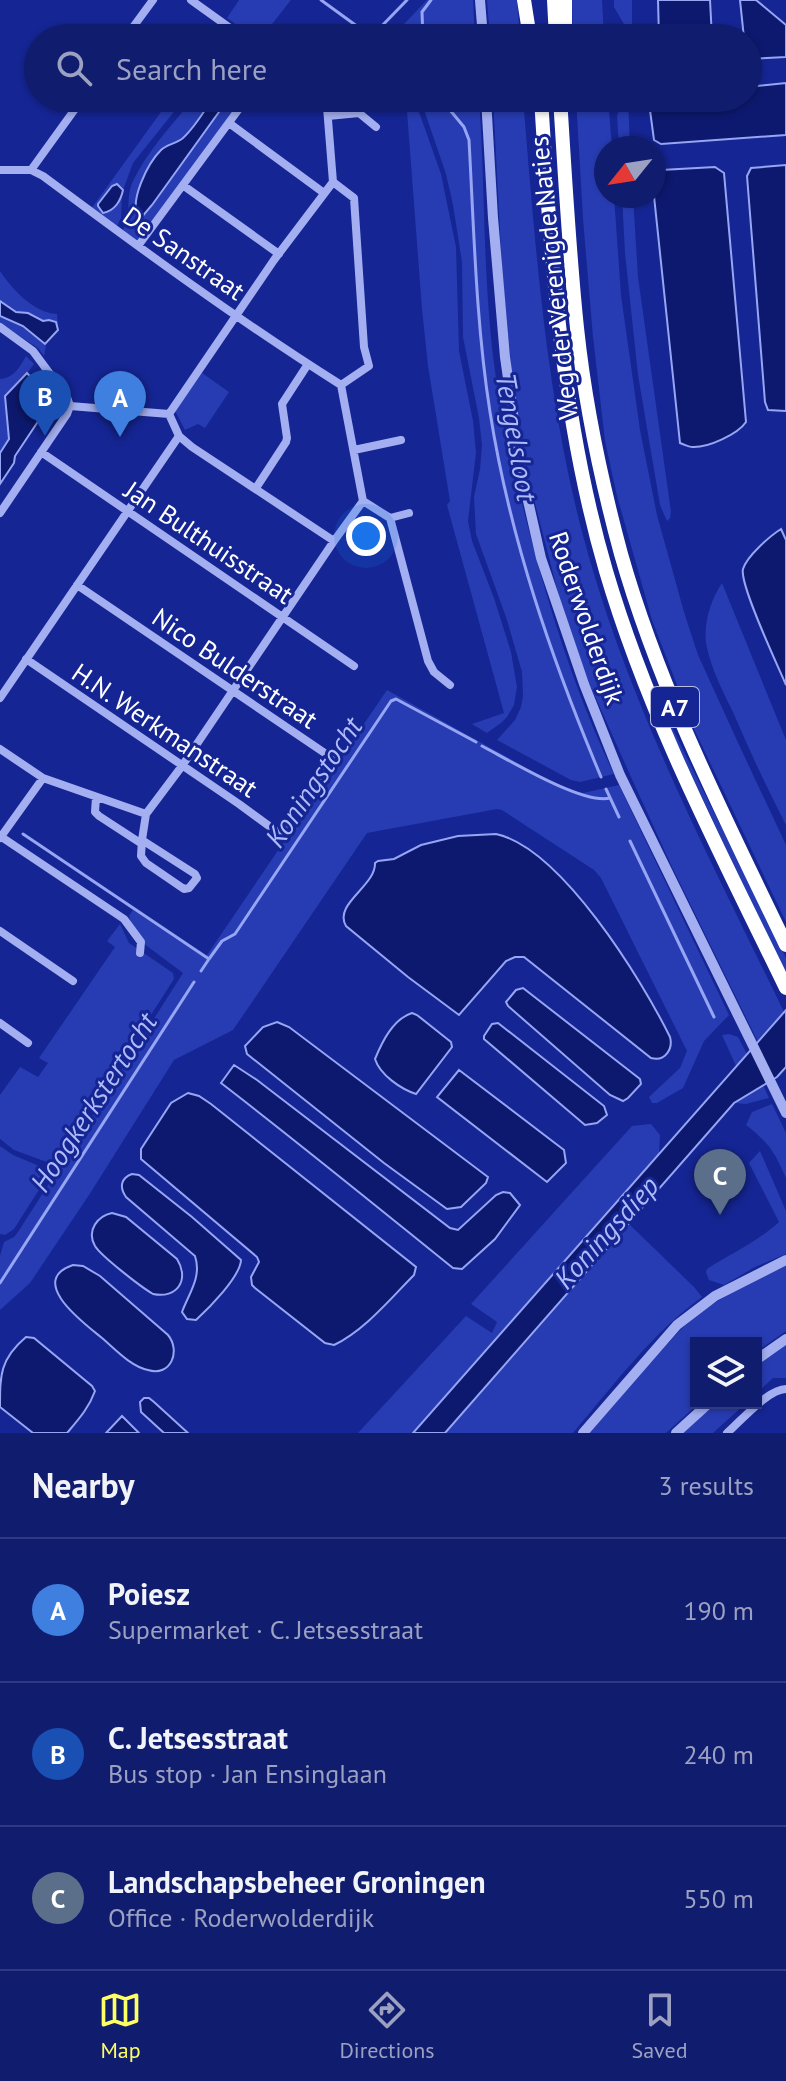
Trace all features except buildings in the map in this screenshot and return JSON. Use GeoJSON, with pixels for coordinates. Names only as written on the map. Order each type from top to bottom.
{"type":"FeatureCollection","features":[{"type":"Feature","properties":{"kind":"highway"},"geometry":{"type":"LineString","coordinates":[[524,0],[528,24]]}},
{"type":"Feature","properties":{"kind":"highway"},"geometry":{"type":"LineString","coordinates":[[535,0],[536,24]]}},
{"type":"Feature","properties":{"kind":"highway"},"geometry":{"type":"LineString","coordinates":[[554,0],[555,24]]}},
{"type":"Feature","properties":{"kind":"highway"},"geometry":{"type":"LineString","coordinates":[[565,0],[565,24]]}},
{"type":"Feature","properties":{"kind":"highway","name":"Weg der Verenigde Naties"},"geometry":{"type":"LineString","coordinates":[[542,112],[562,360],[582,476],[607,572],[630,644],[663,729],[786,988]]}},
{"type":"Feature","properties":{"kind":"highway","name":"Weg der Verenigde Naties"},"geometry":{"type":"LineString","coordinates":[[562,112],[571,259],[583,373],[603,481],[622,555],[648,636],[691,744],[786,945]]}},
{"type":"Feature","properties":{"kind":"street"},"geometry":{"type":"LineString","coordinates":[[135,24],[153,0]]}},
{"type":"Feature","properties":{"kind":"street"},"geometry":{"type":"LineString","coordinates":[[191,0],[224,24]]}},
{"type":"Feature","properties":{"kind":"street"},"geometry":{"type":"LineString","coordinates":[[480,0],[482,24]]}},
{"type":"Feature","properties":{"kind":"street"},"geometry":{"type":"LineString","coordinates":[[0,170],[31,170],[73,112]]}},
{"type":"Feature","properties":{"kind":"street"},"geometry":{"type":"LineString","coordinates":[[138,246],[237,112]]}},
{"type":"Feature","properties":{"kind":"street"},"geometry":{"type":"LineString","coordinates":[[169,414],[236,314],[333,182],[327,112]]}},
{"type":"Feature","properties":{"kind":"street","name":"Roderwolderdijk"},"geometry":{"type":"LineString","coordinates":[[487,112],[505,357],[521,470],[541,558],[584,684],[620,775],[786,1113]]}},
{"type":"Feature","properties":{"kind":"street"},"geometry":{"type":"LineString","coordinates":[[328,116],[359,113],[376,127]]}},
{"type":"Feature","properties":{"kind":"street"},"geometry":{"type":"LineString","coordinates":[[229,123],[324,193]]}},
{"type":"Feature","properties":{"kind":"street","name":"De Sanstraat"},"geometry":{"type":"LineString","coordinates":[[31,170],[341,385]]}},
{"type":"Feature","properties":{"kind":"street"},"geometry":{"type":"LineString","coordinates":[[96,797],[95,812],[99,816],[142,842],[195,874],[197,878],[189,888],[184,889],[146,863],[141,856],[142,842],[146,814],[363,501],[341,385],[369,366],[364,347],[354,198],[333,182]]}},
{"type":"Feature","properties":{"kind":"street"},"geometry":{"type":"LineString","coordinates":[[184,186],[279,254]]}},
{"type":"Feature","properties":{"kind":"street"},"geometry":{"type":"LineString","coordinates":[[0,327],[33,351],[67,397],[70,406],[0,513]]}},
{"type":"Feature","properties":{"kind":"street"},"geometry":{"type":"LineString","coordinates":[[256,488],[286,442],[282,404],[308,364]]}},
{"type":"Feature","properties":{"kind":"street"},"geometry":{"type":"LineString","coordinates":[[70,406],[169,414]]}},
{"type":"Feature","properties":{"kind":"street"},"geometry":{"type":"LineString","coordinates":[[169,414],[179,436],[192,447],[334,541]]}},
{"type":"Feature","properties":{"kind":"street"},"geometry":{"type":"LineString","coordinates":[[0,698],[179,436]]}},
{"type":"Feature","properties":{"kind":"street"},"geometry":{"type":"LineString","coordinates":[[354,450],[401,440]]}},
{"type":"Feature","properties":{"kind":"street","name":"Jan Bulthuisstraat"},"geometry":{"type":"LineString","coordinates":[[41,452],[354,666]]}},
{"type":"Feature","properties":{"kind":"street"},"geometry":{"type":"LineString","coordinates":[[363,501],[390,518],[428,661],[434,672],[450,685]]}},
{"type":"Feature","properties":{"kind":"street"},"geometry":{"type":"LineString","coordinates":[[390,518],[409,513]]}},
{"type":"Feature","properties":{"kind":"street","name":"Nico Bulderstraat"},"geometry":{"type":"LineString","coordinates":[[77,585],[335,760],[280,834]]}},
{"type":"Feature","properties":{"kind":"street","name":"H.N. Werkmanstraat"},"geometry":{"type":"LineString","coordinates":[[26,659],[280,834]]}},
{"type":"Feature","properties":{"kind":"street"},"geometry":{"type":"LineString","coordinates":[[0,749],[43,778],[146,814]]}},
{"type":"Feature","properties":{"kind":"street"},"geometry":{"type":"LineString","coordinates":[[43,778],[0,837],[124,919],[141,942],[140,953]]}},
{"type":"Feature","properties":{"kind":"street"},"geometry":{"type":"LineString","coordinates":[[0,931],[73,981]]}},
{"type":"Feature","properties":{"kind":"street"},"geometry":{"type":"LineString","coordinates":[[0,1023],[28,1043]]}},
{"type":"Feature","properties":{"kind":"street"},"geometry":{"type":"LineString","coordinates":[[583,1433],[677,1325],[715,1296],[786,1260]]}},
{"type":"Feature","properties":{"kind":"street"},"geometry":{"type":"LineString","coordinates":[[762,1356],[786,1339]]}},
{"type":"Feature","properties":{"kind":"street"},"geometry":{"type":"LineString","coordinates":[[727,1433],[767,1397],[786,1389]]}},
{"type":"Feature","properties":{"kind":"street"},"geometry":{"type":"LineString","coordinates":[[676,1433],[702,1409]]}},
{"type":"Feature","properties":{"kind":"shaded area"},"geometry":{"type":"Polygon","coordinates":[[[239,0],[291,0],[272,24],[235,24],[227,18],[239,0]]]}},
{"type":"Feature","properties":{"kind":"shaded area"},"geometry":{"type":"Polygon","coordinates":[[[427,0],[473,0],[474,24],[404,24],[427,0]]]}},
{"type":"Feature","properties":{"kind":"shaded area"},"geometry":{"type":"Polygon","coordinates":[[[487,0],[517,0],[519,24],[489,24],[487,0]]]}},
{"type":"Feature","properties":{"kind":"shaded area"},"geometry":{"type":"Polygon","coordinates":[[[572,0],[602,0],[603,24],[573,24],[572,0]]]}},
{"type":"Feature","properties":{"kind":"shaded area"},"geometry":{"type":"Polygon","coordinates":[[[614,0],[632,0],[632,24],[624,24],[614,7],[614,0]]]}},
{"type":"Feature","properties":{"kind":"shaded area"},"geometry":{"type":"Polygon","coordinates":[[[161,112],[174,112],[133,163],[123,190],[119,185],[98,204],[106,213],[122,197],[121,218],[117,226],[91,209],[161,112]]]}},
{"type":"Feature","properties":{"kind":"shaded area"},"geometry":{"type":"Polygon","coordinates":[[[183,112],[203,112],[185,136],[161,150],[146,171],[140,184],[136,214],[152,205],[219,112],[233,112],[138,241],[123,230],[133,181],[153,148],[183,112]]]}},
{"type":"Feature","properties":{"kind":"shaded area"},"geometry":{"type":"Polygon","coordinates":[[[407,112],[419,112],[441,174],[456,247],[459,351],[476,453],[468,521],[472,541],[511,652],[517,687],[514,705],[507,717],[487,733],[472,724],[504,713],[447,505],[450,501],[422,309],[407,112]]]}},
{"type":"Feature","properties":{"kind":"shaded area"},"geometry":{"type":"Polygon","coordinates":[[[425,112],[480,112],[489,318],[503,418],[550,607],[573,675],[614,774],[580,782],[571,780],[497,740],[515,720],[521,707],[522,672],[476,534],[474,497],[482,445],[463,337],[462,262],[446,174],[425,112]]]}},
{"type":"Feature","properties":{"kind":"shaded area"},"geometry":{"type":"Polygon","coordinates":[[[494,112],[524,112],[550,368],[558,422],[581,528],[621,653],[670,775],[784,1012],[758,1042],[672,867],[572,640],[530,484],[513,385],[502,270],[494,112]]]}},
{"type":"Feature","properties":{"kind":"shaded area"},"geometry":{"type":"Polygon","coordinates":[[[577,112],[609,112],[611,136],[594,136],[594,208],[615,208],[621,295],[640,430],[657,515],[698,655],[786,845],[786,922],[694,729],[652,620],[605,441],[593,337],[577,112]]]}},
{"type":"Feature","properties":{"kind":"shaded area"},"geometry":{"type":"Polygon","coordinates":[[[618,112],[629,112],[630,136],[618,136],[617,115],[618,112]]]}},
{"type":"Feature","properties":{"kind":"shaded area"},"geometry":{"type":"Polygon","coordinates":[[[623,208],[634,208],[638,277],[671,512],[667,521],[660,505],[638,375],[623,208]]]}},
{"type":"Feature","properties":{"kind":"shaded area"},"geometry":{"type":"Polygon","coordinates":[[[0,271],[32,305],[57,314],[58,325],[16,312],[0,301],[0,271]]]}},
{"type":"Feature","properties":{"kind":"shaded area"},"geometry":{"type":"Polygon","coordinates":[[[0,316],[23,326],[46,345],[44,356],[38,348],[0,323],[0,316]]]}},
{"type":"Feature","properties":{"kind":"shaded area"},"geometry":{"type":"Polygon","coordinates":[[[26,356],[34,364],[5,396],[9,439],[0,453],[0,379],[13,374],[26,356]]]}},
{"type":"Feature","properties":{"kind":"shaded area"},"geometry":{"type":"Polygon","coordinates":[[[202,373],[229,392],[205,428],[198,424],[185,430],[175,411],[202,373]]]}},
{"type":"Feature","properties":{"kind":"shaded area"},"geometry":{"type":"Polygon","coordinates":[[[722,583],[786,740],[786,825],[709,656],[706,623],[722,583]]]}},
{"type":"Feature","properties":{"kind":"shaded area"},"geometry":{"type":"Polygon","coordinates":[[[387,690],[566,790],[583,793],[619,785],[729,1015],[704,1041],[683,1088],[652,1103],[649,1097],[680,1068],[687,1051],[601,878],[594,870],[497,809],[367,833],[233,1030],[174,1060],[30,1283],[0,1310],[0,1256],[4,1242],[18,1232],[183,973],[135,937],[129,916],[133,910],[205,958],[387,690]]]}},
{"type":"Feature","properties":{"kind":"shaded area"},"geometry":{"type":"Polygon","coordinates":[[[665,713],[786,958],[786,976],[674,738],[665,713]]]}},
{"type":"Feature","properties":{"kind":"shaded area"},"geometry":{"type":"Polygon","coordinates":[[[120,924],[129,943],[173,973],[174,979],[55,1165],[14,1150],[0,1139],[0,1095],[20,1067],[38,1077],[48,1063],[39,1058],[115,947],[107,941],[120,924]]]}},
{"type":"Feature","properties":{"kind":"shaded area"},"geometry":{"type":"Polygon","coordinates":[[[722,1035],[738,1037],[747,1054],[736,1066],[722,1035]]]}},
{"type":"Feature","properties":{"kind":"shaded area"},"geometry":{"type":"Polygon","coordinates":[[[763,1085],[769,1098],[746,1104],[734,1103],[763,1085]]]}},
{"type":"Feature","properties":{"kind":"shaded area"},"geometry":{"type":"Polygon","coordinates":[[[772,1104],[786,1133],[786,1178],[770,1148],[746,1125],[752,1112],[772,1104]]]}},
{"type":"Feature","properties":{"kind":"shaded area"},"geometry":{"type":"Polygon","coordinates":[[[651,1124],[660,1135],[659,1154],[413,1433],[358,1433],[466,1316],[492,1333],[497,1322],[471,1304],[632,1126],[651,1124]]]}},
{"type":"Feature","properties":{"kind":"shaded area"},"geometry":{"type":"Polygon","coordinates":[[[0,1146],[51,1171],[14,1229],[5,1235],[0,1234],[0,1146]]]}},
{"type":"Feature","properties":{"kind":"shaded area"},"geometry":{"type":"Polygon","coordinates":[[[760,1151],[786,1211],[786,1254],[724,1285],[709,1280],[707,1269],[779,1222],[749,1163],[760,1151]]]}},
{"type":"Feature","properties":{"kind":"shaded area"},"geometry":{"type":"Polygon","coordinates":[[[628,1223],[702,1297],[650,1343],[573,1433],[445,1433],[628,1223]]]}},
{"type":"Feature","properties":{"kind":"shaded area"},"geometry":{"type":"Polygon","coordinates":[[[786,1265],[786,1331],[762,1348],[762,1337],[690,1337],[692,1409],[666,1433],[587,1433],[681,1329],[705,1309],[745,1284],[786,1265]]]}},
{"type":"Feature","properties":{"kind":"shaded area"},"geometry":{"type":"Polygon","coordinates":[[[786,1343],[786,1378],[773,1378],[762,1388],[762,1361],[786,1343]]]}},
{"type":"Feature","properties":{"kind":"shaded area"},"geometry":{"type":"Polygon","coordinates":[[[707,1409],[739,1409],[713,1433],[681,1433],[707,1409]]]}},
{"type":"Feature","properties":{"kind":"water"},"geometry":{"type":"Polygon","coordinates":[[[658,0],[710,0],[711,24],[659,24],[658,0]]]}},
{"type":"Feature","properties":{"kind":"water"},"geometry":{"type":"Polygon","coordinates":[[[740,0],[756,0],[786,25],[786,57],[762,58],[762,24],[743,24],[740,0]]]}},
{"type":"Feature","properties":{"kind":"water"},"geometry":{"type":"Polygon","coordinates":[[[786,83],[786,135],[666,144],[666,136],[653,136],[650,112],[762,112],[762,86],[786,83]]]}},
{"type":"Feature","properties":{"kind":"water"},"geometry":{"type":"Polygon","coordinates":[[[204,112],[219,112],[152,205],[139,218],[136,211],[138,193],[151,164],[163,148],[180,140],[204,112]]]}},
{"type":"Feature","properties":{"kind":"water"},"geometry":{"type":"Polygon","coordinates":[[[786,165],[786,411],[768,410],[765,402],[747,176],[751,168],[786,165]]]}},
{"type":"Feature","properties":{"kind":"water"},"geometry":{"type":"Polygon","coordinates":[[[715,167],[724,173],[746,422],[722,439],[692,447],[680,443],[655,208],[666,208],[666,170],[715,167]]]}},
{"type":"Feature","properties":{"kind":"water"},"geometry":{"type":"Polygon","coordinates":[[[117,184],[123,190],[121,198],[114,207],[103,213],[98,204],[117,184]]]}},
{"type":"Feature","properties":{"kind":"water"},"geometry":{"type":"Polygon","coordinates":[[[0,301],[16,312],[56,322],[58,330],[45,344],[23,326],[0,316],[0,301]]]}},
{"type":"Feature","properties":{"kind":"water"},"geometry":{"type":"Polygon","coordinates":[[[27,373],[37,384],[28,399],[39,420],[0,484],[0,453],[9,439],[5,396],[27,373]]]}},
{"type":"Feature","properties":{"kind":"water"},"geometry":{"type":"Polygon","coordinates":[[[781,529],[786,540],[786,685],[743,578],[745,564],[754,552],[781,529]]]}},
{"type":"Feature","properties":{"kind":"water"},"geometry":{"type":"Polygon","coordinates":[[[496,834],[521,844],[547,864],[597,919],[640,983],[670,1037],[669,1050],[664,1056],[651,1058],[524,957],[506,961],[459,1015],[346,926],[345,910],[369,879],[378,861],[394,859],[421,845],[458,836],[496,834]]]}},
{"type":"Feature","properties":{"kind":"water"},"geometry":{"type":"Polygon","coordinates":[[[523,988],[640,1079],[641,1084],[623,1101],[610,1095],[508,1006],[506,1002],[516,990],[523,988]]]}},
{"type":"Feature","properties":{"kind":"water","name":"Koningsdiep"},"geometry":{"type":"Polygon","coordinates":[[[786,1010],[786,1067],[777,1077],[734,1103],[445,1433],[413,1433],[786,1010]]]}},
{"type":"Feature","properties":{"kind":"water"},"geometry":{"type":"Polygon","coordinates":[[[412,1013],[451,1042],[452,1047],[416,1094],[392,1081],[381,1071],[375,1059],[394,1026],[412,1013]]]}},
{"type":"Feature","properties":{"kind":"water"},"geometry":{"type":"Polygon","coordinates":[[[277,1022],[289,1027],[488,1177],[486,1183],[461,1207],[447,1209],[384,1163],[247,1054],[245,1046],[263,1027],[277,1022]]]}},
{"type":"Feature","properties":{"kind":"water"},"geometry":{"type":"Polygon","coordinates":[[[498,1023],[604,1106],[607,1115],[597,1123],[585,1125],[484,1039],[492,1024],[498,1023]]]}},
{"type":"Feature","properties":{"kind":"water"},"geometry":{"type":"Polygon","coordinates":[[[234,1065],[450,1228],[458,1230],[503,1192],[510,1193],[520,1205],[495,1239],[462,1269],[453,1268],[221,1083],[234,1065]]]}},
{"type":"Feature","properties":{"kind":"water"},"geometry":{"type":"Polygon","coordinates":[[[459,1070],[564,1150],[566,1163],[547,1182],[437,1097],[459,1070]]]}},
{"type":"Feature","properties":{"kind":"water"},"geometry":{"type":"Polygon","coordinates":[[[188,1093],[211,1104],[416,1267],[414,1275],[386,1304],[345,1339],[334,1345],[325,1343],[255,1288],[251,1277],[259,1262],[257,1257],[141,1159],[141,1149],[171,1103],[188,1093]]]}},
{"type":"Feature","properties":{"kind":"water"},"geometry":{"type":"Polygon","coordinates":[[[132,1174],[139,1175],[241,1260],[230,1283],[196,1320],[187,1319],[182,1312],[196,1278],[195,1256],[126,1197],[122,1183],[132,1174]]]}},
{"type":"Feature","properties":{"kind":"water"},"geometry":{"type":"Polygon","coordinates":[[[112,1213],[126,1217],[177,1259],[182,1274],[175,1291],[153,1294],[99,1251],[93,1240],[93,1229],[102,1217],[112,1213]]]}},
{"type":"Feature","properties":{"kind":"water"},"geometry":{"type":"Polygon","coordinates":[[[73,1265],[83,1266],[100,1276],[168,1335],[174,1348],[168,1366],[156,1371],[135,1365],[73,1313],[57,1291],[55,1281],[60,1272],[73,1265]]]}},
{"type":"Feature","properties":{"kind":"water"},"geometry":{"type":"Polygon","coordinates":[[[26,1337],[34,1338],[95,1391],[67,1433],[33,1433],[0,1407],[3,1368],[11,1353],[26,1337]]]}},
{"type":"Feature","properties":{"kind":"water"},"geometry":{"type":"Polygon","coordinates":[[[149,1398],[188,1433],[164,1433],[141,1412],[140,1402],[149,1398]]]}},
{"type":"Feature","properties":{"kind":"water"},"geometry":{"type":"Polygon","coordinates":[[[122,1416],[139,1433],[106,1433],[122,1416]]]}},
{"type":"Feature","properties":{"kind":"waterway","name":"Hoogkerkstertocht"},"geometry":{"type":"LineString","coordinates":[[321,0],[354,24]]}},
{"type":"Feature","properties":{"kind":"waterway","name":"Hoogkerkstertocht"},"geometry":{"type":"LineString","coordinates":[[384,24],[407,0]]}},
{"type":"Feature","properties":{"kind":"waterway","name":"Tengelsloot"},"geometry":{"type":"LineString","coordinates":[[422,24],[422,12],[431,0]]}},
{"type":"Feature","properties":{"kind":"waterway","name":"Tengelsloot"},"geometry":{"type":"LineString","coordinates":[[452,112],[464,127],[469,140],[482,345],[490,412],[509,506],[550,644],[601,777]]}},
{"type":"Feature","properties":{"kind":"waterway","name":"Koningstocht"},"geometry":{"type":"LineString","coordinates":[[209,959],[222,941],[235,934],[391,701],[396,699],[476,742]]}},
{"type":"Feature","properties":{"kind":"waterway","name":"Koningstocht"},"geometry":{"type":"LineString","coordinates":[[482,746],[582,795],[610,798]]}},
{"type":"Feature","properties":{"kind":"waterway","name":"Tengelsloot"},"geometry":{"type":"LineString","coordinates":[[606,789],[619,817]]}},
{"type":"Feature","properties":{"kind":"waterway","name":"Hoogkerkstertocht"},"geometry":{"type":"LineString","coordinates":[[23,834],[209,959],[201,971]]}},
{"type":"Feature","properties":{"kind":"waterway","name":"Tengelsloot"},"geometry":{"type":"LineString","coordinates":[[630,841],[714,1017]]}},
{"type":"Feature","properties":{"kind":"waterway","name":"Hoogkerkstertocht"},"geometry":{"type":"LineString","coordinates":[[0,1283],[194,982]]}},
{"type":"Feature","properties":{"kind":"place","name":"C. Jetsesstraat"},"geometry":{"type":"Point","coordinates":[45,436]}},
{"type":"Feature","properties":{"kind":"place","name":"Poiesz"},"geometry":{"type":"Point","coordinates":[120,437]}},
{"type":"Feature","properties":{"kind":"place","name":"Landschapsbeheer Groningen"},"geometry":{"type":"Point","coordinates":[720,1215]}}]}
